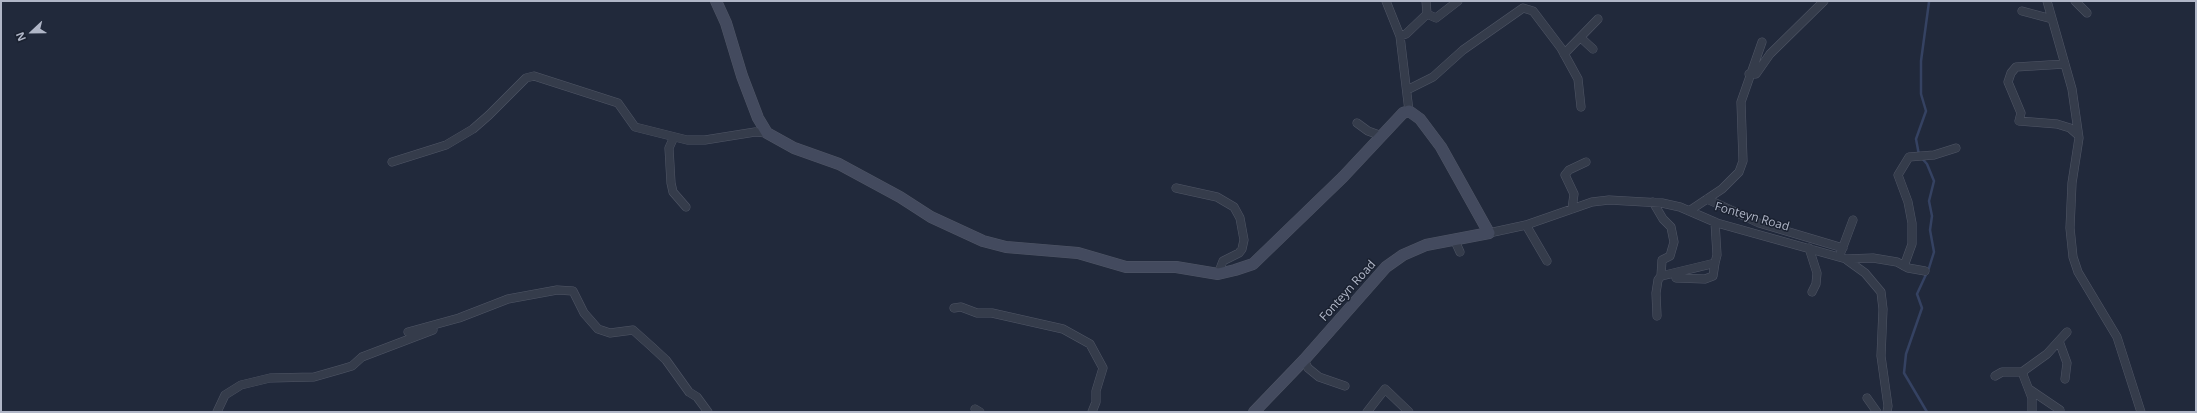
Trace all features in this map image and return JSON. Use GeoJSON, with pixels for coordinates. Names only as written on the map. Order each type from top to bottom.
{"type":"FeatureCollection","features":[{"type":"Feature","properties":{"kind":"street"},"geometry":{"type":"LineString","coordinates":[[716,1],[726,23],[750,97],[766,133]]}},
{"type":"Feature","properties":{"kind":"street"},"geometry":{"type":"LineString","coordinates":[[1426,1],[1427,14]]}},
{"type":"Feature","properties":{"kind":"street"},"geometry":{"type":"LineString","coordinates":[[1427,14],[1436,18],[1458,1]]}},
{"type":"Feature","properties":{"kind":"street"},"geometry":{"type":"LineString","coordinates":[[1750,74],[1756,74],[1778,44],[1824,1]]}},
{"type":"Feature","properties":{"kind":"street"},"geometry":{"type":"LineString","coordinates":[[2047,1],[2072,89],[2078,135],[2072,183],[2070,228],[2073,257],[2078,272],[2116,337],[2141,412]]}},
{"type":"Feature","properties":{"kind":"street"},"geometry":{"type":"LineString","coordinates":[[2075,1],[2086,13]]}},
{"type":"Feature","properties":{"kind":"street"},"geometry":{"type":"LineString","coordinates":[[1389,2],[1400,36],[1409,111],[1420,119],[1441,147],[1489,233]]}},
{"type":"Feature","properties":{"kind":"street"},"geometry":{"type":"LineString","coordinates":[[1407,90],[1433,77],[1463,50],[1523,8],[1533,10],[1564,54],[1578,79],[1581,107]]}},
{"type":"Feature","properties":{"kind":"street"},"geometry":{"type":"LineString","coordinates":[[2022,12],[2052,19]]}},
{"type":"Feature","properties":{"kind":"street"},"geometry":{"type":"LineString","coordinates":[[1400,36],[1406,34],[1427,14]]}},
{"type":"Feature","properties":{"kind":"street"},"geometry":{"type":"LineString","coordinates":[[1564,54],[1598,20]]}},
{"type":"Feature","properties":{"kind":"street"},"geometry":{"type":"LineString","coordinates":[[1581,38],[1593,49]]}},
{"type":"Feature","properties":{"kind":"street"},"geometry":{"type":"LineString","coordinates":[[1689,211],[1722,188],[1739,172],[1743,161],[1741,102],[1762,42]]}},
{"type":"Feature","properties":{"kind":"street"},"geometry":{"type":"LineString","coordinates":[[2065,64],[2016,67],[2011,73],[2008,82],[2022,113],[2019,120],[2063,126],[2070,128],[2078,135]]}},
{"type":"Feature","properties":{"kind":"street"},"geometry":{"type":"LineString","coordinates":[[392,162],[446,145],[473,129],[526,78],[534,76],[618,102],[635,128],[687,140],[705,140],[737,134],[766,133],[794,148],[840,164],[900,197],[931,217],[983,241],[1006,247],[1078,253],[1126,266],[1176,267],[1218,274],[1253,264],[1343,177],[1403,113],[1409,111]]}},
{"type":"Feature","properties":{"kind":"street"},"geometry":{"type":"LineString","coordinates":[[1357,123],[1368,131],[1382,136]]}},
{"type":"Feature","properties":{"kind":"street"},"geometry":{"type":"LineString","coordinates":[[674,137],[670,148],[670,184],[673,192],[686,207]]}},
{"type":"Feature","properties":{"kind":"street"},"geometry":{"type":"LineString","coordinates":[[1904,266],[1912,244],[1912,223],[1908,202],[1898,175],[1910,157],[1934,155],[1956,148]]}},
{"type":"Feature","properties":{"kind":"street"},"geometry":{"type":"LineString","coordinates":[[1572,209],[1574,194],[1565,175],[1569,170],[1586,162]]}},
{"type":"Feature","properties":{"kind":"street"},"geometry":{"type":"LineString","coordinates":[[1176,188],[1217,197],[1234,207],[1240,218],[1244,240],[1242,249],[1239,253],[1223,261],[1218,274]]}},
{"type":"Feature","properties":{"kind":"street"},"geometry":{"type":"LineString","coordinates":[[1707,199],[1759,223],[1843,248]]}},
{"type":"Feature","properties":{"kind":"street","name":"Fonteyn Road"},"geometry":{"type":"LineString","coordinates":[[1254,412],[1304,360],[1386,267],[1403,255],[1426,245],[1526,225],[1592,202],[1609,200],[1653,202],[1680,207],[1714,222],[1846,258],[1873,258],[1897,262],[1904,266],[1925,271]]}},
{"type":"Feature","properties":{"kind":"street"},"geometry":{"type":"LineString","coordinates":[[1653,202],[1663,219],[1671,227],[1674,242],[1670,256],[1662,260],[1661,276],[1658,280],[1656,293],[1657,316]]}},
{"type":"Feature","properties":{"kind":"street"},"geometry":{"type":"LineString","coordinates":[[1839,256],[1853,220]]}},
{"type":"Feature","properties":{"kind":"street"},"geometry":{"type":"LineString","coordinates":[[1676,278],[1705,279],[1713,276],[1717,255],[1714,222]]}},
{"type":"Feature","properties":{"kind":"street"},"geometry":{"type":"LineString","coordinates":[[1526,225],[1547,261]]}},
{"type":"Feature","properties":{"kind":"street"},"geometry":{"type":"LineString","coordinates":[[1454,239],[1460,252]]}},
{"type":"Feature","properties":{"kind":"street"},"geometry":{"type":"LineString","coordinates":[[1809,248],[1816,273],[1816,284],[1812,292]]}},
{"type":"Feature","properties":{"kind":"street"},"geometry":{"type":"LineString","coordinates":[[1847,260],[1866,274],[1881,292],[1883,309],[1881,356],[1888,406],[1887,412]]}},
{"type":"Feature","properties":{"kind":"street"},"geometry":{"type":"LineString","coordinates":[[1661,276],[1715,263]]}},
{"type":"Feature","properties":{"kind":"street"},"geometry":{"type":"LineString","coordinates":[[217,412],[225,395],[241,385],[270,378],[314,377],[352,366],[362,357],[386,349],[508,299],[557,290],[573,291],[584,313],[598,329],[610,333],[633,330],[666,360],[689,392],[698,397],[708,412]]}},
{"type":"Feature","properties":{"kind":"street"},"geometry":{"type":"LineString","coordinates":[[954,308],[961,307],[977,313],[992,313],[1064,329],[1090,344],[1103,368],[1096,391],[1096,402],[1092,412]]}},
{"type":"Feature","properties":{"kind":"street"},"geometry":{"type":"LineString","coordinates":[[408,332],[459,318]]}},
{"type":"Feature","properties":{"kind":"street"},"geometry":{"type":"LineString","coordinates":[[1994,376],[2002,372],[2022,372],[2047,354],[2067,332]]}},
{"type":"Feature","properties":{"kind":"street"},"geometry":{"type":"LineString","coordinates":[[2059,341],[2067,363],[2065,379]]}},
{"type":"Feature","properties":{"kind":"street"},"geometry":{"type":"LineString","coordinates":[[1304,360],[1308,368],[1319,377],[1345,386]]}},
{"type":"Feature","properties":{"kind":"street"},"geometry":{"type":"LineString","coordinates":[[2022,372],[2032,398],[2033,411]]}},
{"type":"Feature","properties":{"kind":"street"},"geometry":{"type":"LineString","coordinates":[[1367,412],[1385,389],[1409,412]]}},
{"type":"Feature","properties":{"kind":"street"},"geometry":{"type":"LineString","coordinates":[[2029,389],[2060,410]]}},
{"type":"Feature","properties":{"kind":"street"},"geometry":{"type":"LineString","coordinates":[[1867,398],[1877,412]]}},
{"type":"Feature","properties":{"kind":"waterway"},"geometry":{"type":"LineString","coordinates":[[1927,412],[1904,373],[1906,354],[1922,308],[1917,294],[1929,268],[1934,252],[1930,230],[1932,216],[1929,201],[1934,181],[1927,164],[1919,155],[1916,139],[1926,111],[1921,94],[1921,61],[1929,2]]}}]}
